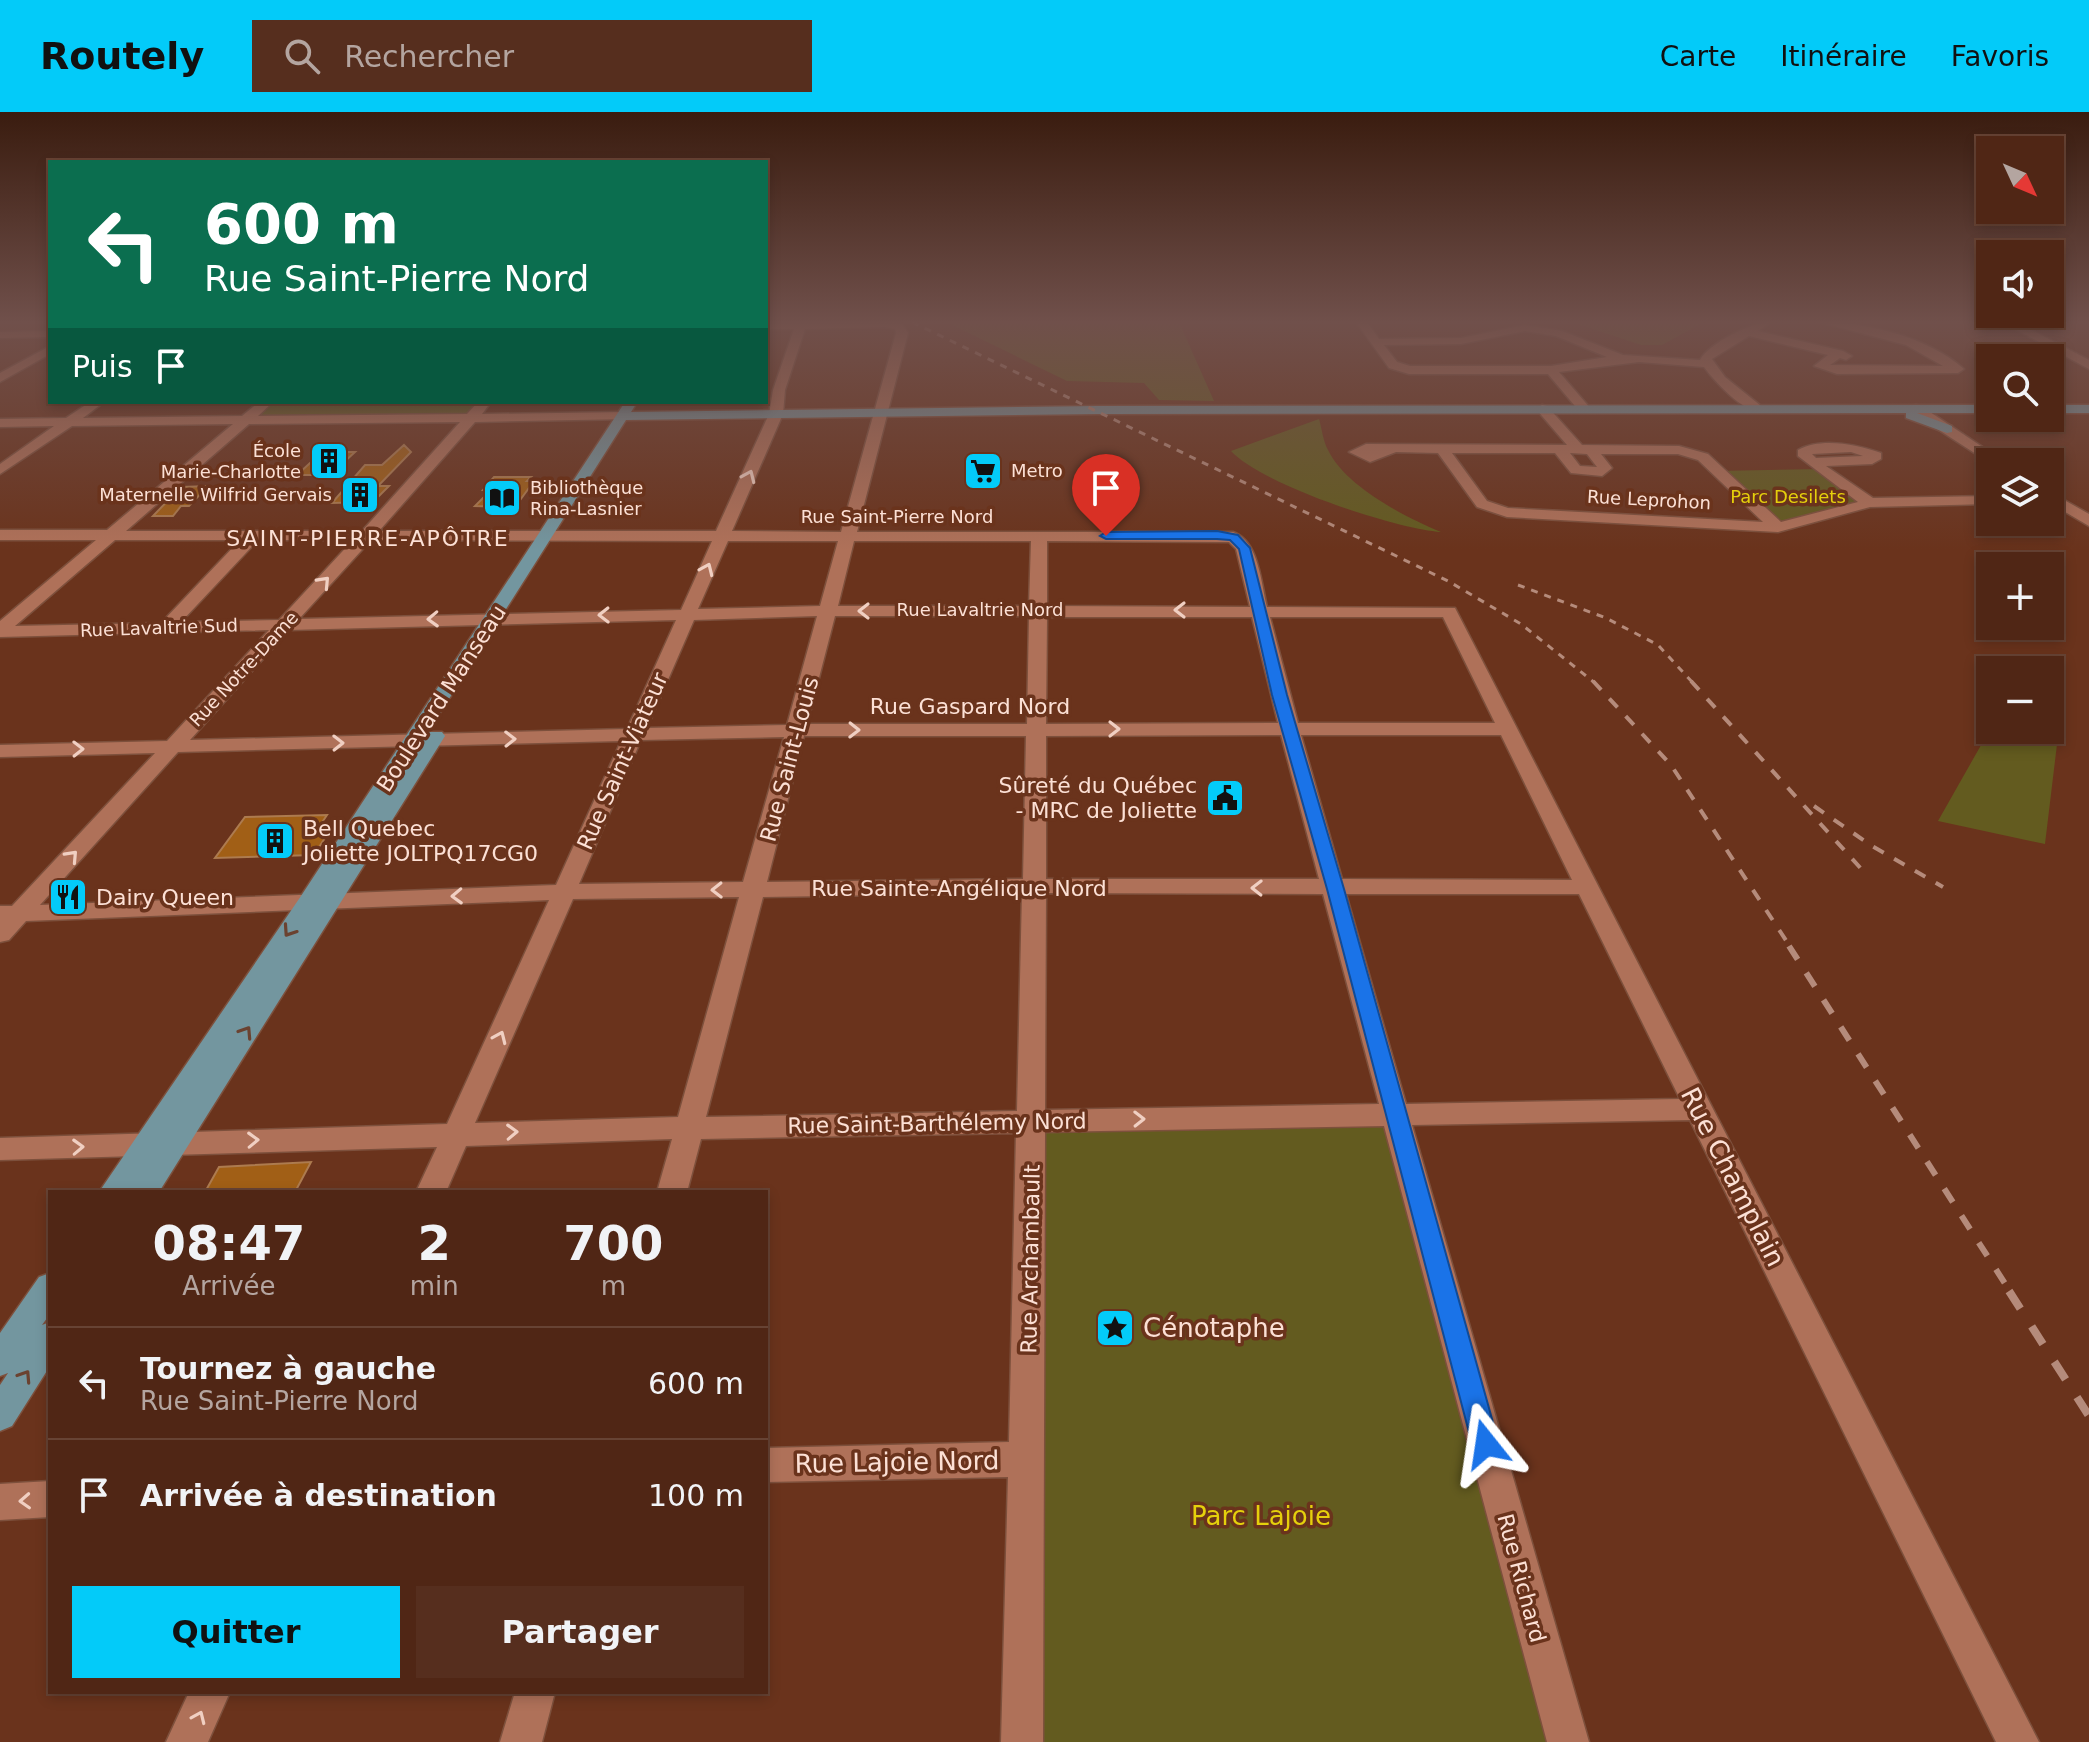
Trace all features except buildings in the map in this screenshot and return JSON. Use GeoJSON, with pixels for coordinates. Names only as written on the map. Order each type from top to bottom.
{"type":"FeatureCollection","features":[{"type":"Feature","properties":{"kind":"main road"},"geometry":{"type":"LineString","coordinates":[[627,409],[645,406],[687,415]]}},
{"type":"Feature","properties":{"kind":"main road","name":"Boulevard Manseau"},"geometry":{"type":"LineString","coordinates":[[553,537],[645,406]]}},
{"type":"Feature","properties":{"kind":"main road","name":"Boulevard Manseau"},"geometry":{"type":"LineString","coordinates":[[116,1190],[161,1144],[553,537],[627,409]]}},
{"type":"Feature","properties":{"kind":"main road"},"geometry":{"type":"LineString","coordinates":[[1866,409],[1907,414],[1947,429]]}},
{"type":"Feature","properties":{"kind":"main road"},"geometry":{"type":"LineString","coordinates":[[627,433],[653,422],[687,415],[1976,409]]}},
{"type":"Feature","properties":{"kind":"main road"},"geometry":{"type":"LineString","coordinates":[[1947,429],[1938,420],[1945,411],[1976,409]]}},
{"type":"Feature","properties":{"kind":"main road"},"geometry":{"type":"LineString","coordinates":[[2064,409],[2089,409]]}},
{"type":"Feature","properties":{"kind":"main road","name":"Boulevard Manseau"},"geometry":{"type":"LineString","coordinates":[[144,1190],[161,1144]]}},
{"type":"Feature","properties":{"kind":"main road"},"geometry":{"type":"LineString","coordinates":[[0,1361],[48,1290]]}},
{"type":"Feature","properties":{"kind":"main road"},"geometry":{"type":"LineString","coordinates":[[0,1415],[48,1340]]}},
{"type":"Feature","properties":{"kind":"street","name":"Rue Saint-Viateur"},"geometry":{"type":"LineString","coordinates":[[432,1190],[776,414],[778,398]]}},
{"type":"Feature","properties":{"kind":"street","name":"Rue Saint-Louis"},"geometry":{"type":"LineString","coordinates":[[673,1190],[885,398]]}},
{"type":"Feature","properties":{"kind":"street"},"geometry":{"type":"LineString","coordinates":[[1575,398],[1585,409]]}},
{"type":"Feature","properties":{"kind":"street"},"geometry":{"type":"LineString","coordinates":[[1744,398],[1756,409]]}},
{"type":"Feature","properties":{"kind":"street"},"geometry":{"type":"LineString","coordinates":[[0,470],[95,404]]}},
{"type":"Feature","properties":{"kind":"street"},"geometry":{"type":"LineString","coordinates":[[0,631],[107,536],[265,404]]}},
{"type":"Feature","properties":{"kind":"street","name":"Rue Notre-Dame"},"geometry":{"type":"LineString","coordinates":[[0,934],[9,914],[172,747],[483,404]]}},
{"type":"Feature","properties":{"kind":"street"},"geometry":{"type":"LineString","coordinates":[[0,423],[471,418],[627,409]]}},
{"type":"Feature","properties":{"kind":"street"},"geometry":{"type":"LineString","coordinates":[[1542,409],[1605,468],[1602,472],[1576,470],[1560,450]]}},
{"type":"Feature","properties":{"kind":"street"},"geometry":{"type":"LineString","coordinates":[[1916,409],[1976,448]]}},
{"type":"Feature","properties":{"kind":"street"},"geometry":{"type":"LineString","coordinates":[[1392,449],[1688,452],[1703,457],[1778,527]]}},
{"type":"Feature","properties":{"kind":"street","name":"Rue Leprohon"},"geometry":{"type":"LineString","coordinates":[[1444,451],[1482,504],[1496,511],[1778,527],[1870,503],[1976,500]]}},
{"type":"Feature","properties":{"kind":"street"},"geometry":{"type":"LineString","coordinates":[[1813,462],[1870,503]]}},
{"type":"Feature","properties":{"kind":"street"},"geometry":{"type":"LineString","coordinates":[[2064,505],[2089,521]]}},
{"type":"Feature","properties":{"kind":"street","name":"Rue Saint-Pierre Nord"},"geometry":{"type":"LineString","coordinates":[[0,535],[1233,537]]}},
{"type":"Feature","properties":{"kind":"street"},"geometry":{"type":"LineString","coordinates":[[167,627],[253,536]]}},
{"type":"Feature","properties":{"kind":"street","name":"Rue Archambault"},"geometry":{"type":"LineString","coordinates":[[1022,1742],[1039,536]]}},
{"type":"Feature","properties":{"kind":"street","name":"Rue Richard"},"geometry":{"type":"LineString","coordinates":[[1233,537],[1244,548],[1290,729],[1568,1742]]}},
{"type":"Feature","properties":{"kind":"street","name":"Rue Lavaltrie Nord"},"geometry":{"type":"LineString","coordinates":[[502,617],[829,611],[1449,612]]}},
{"type":"Feature","properties":{"kind":"street","name":"Rue Champlain"},"geometry":{"type":"LineString","coordinates":[[1449,612],[2018,1742]]}},
{"type":"Feature","properties":{"kind":"street","name":"Rue Lavaltrie Sud"},"geometry":{"type":"LineString","coordinates":[[0,631],[502,617]]}},
{"type":"Feature","properties":{"kind":"street","name":"Rue Gaspard Nord"},"geometry":{"type":"LineString","coordinates":[[0,751],[797,730],[1507,729]]}},
{"type":"Feature","properties":{"kind":"street","name":"Rue Sainte-Angélique Nord"},"geometry":{"type":"LineString","coordinates":[[9,914],[564,892],[1033,886],[1335,889],[1588,887]]}},
{"type":"Feature","properties":{"kind":"street","name":"Rue Saint-Barthélemy Nord"},"geometry":{"type":"LineString","coordinates":[[0,1149],[689,1128],[1699,1109]]}},
{"type":"Feature","properties":{"kind":"street","name":"Rue Lajoie Nord"},"geometry":{"type":"LineString","coordinates":[[768,1465],[1027,1459]]}},
{"type":"Feature","properties":{"kind":"street"},"geometry":{"type":"LineString","coordinates":[[0,1502],[48,1499]]}},
{"type":"Feature","properties":{"kind":"street"},"geometry":{"type":"LineString","coordinates":[[187,1742],[209,1694]]}},
{"type":"Feature","properties":{"kind":"street"},"geometry":{"type":"LineString","coordinates":[[521,1742],[534,1694]]}},
{"type":"Feature","properties":{"kind":"green space"},"geometry":{"type":"Polygon","coordinates":[[[1157,398],[1213,398],[1214,401],[1157,398]]]}},
{"type":"Feature","properties":{"kind":"green space"},"geometry":{"type":"Polygon","coordinates":[[[265,404],[483,404],[471,418],[245,421],[265,404]]]}},
{"type":"Feature","properties":{"kind":"green space"},"geometry":{"type":"Polygon","coordinates":[[[1319,419],[1328,450],[1348,476],[1394,509],[1441,532],[1393,523],[1330,503],[1270,477],[1231,451],[1319,419]]]}},
{"type":"Feature","properties":{"kind":"green space","name":"Parc Desilets"},"geometry":{"type":"Polygon","coordinates":[[[1823,469],[1870,503],[1778,527],[1717,471],[1823,469]]]}},
{"type":"Feature","properties":{"kind":"green space"},"geometry":{"type":"Polygon","coordinates":[[[1982,744],[2057,744],[2045,844],[1938,821],[1982,744]]]}},
{"type":"Feature","properties":{"kind":"green space","name":"Parc Lajoie"},"geometry":{"type":"Polygon","coordinates":[[[1396,1115],[1568,1742],[1021,1742],[1033,1120],[1396,1115]]]}},
{"type":"Feature","properties":{"kind":"railway"},"geometry":{"type":"LineString","coordinates":[[1069,398],[1448,581],[1521,624],[1594,683]]}},
{"type":"Feature","properties":{"kind":"railway"},"geometry":{"type":"LineString","coordinates":[[1518,585],[1606,618],[1658,645],[1693,683]]}},
{"type":"Feature","properties":{"kind":"railway"},"geometry":{"type":"LineString","coordinates":[[1691,681],[1865,873]]}},
{"type":"Feature","properties":{"kind":"railway"},"geometry":{"type":"LineString","coordinates":[[1594,683],[1671,765],[1791,948]]}},
{"type":"Feature","properties":{"kind":"railway"},"geometry":{"type":"LineString","coordinates":[[1814,806],[1872,846],[1943,887]]}},
{"type":"Feature","properties":{"kind":"railway"},"geometry":{"type":"LineString","coordinates":[[1789,946],[2011,1293]]}},
{"type":"Feature","properties":{"kind":"railway"},"geometry":{"type":"LineString","coordinates":[[2009,1291],[2089,1416]]}},
{"type":"Feature","properties":{"kind":"place","name":"École Marie-Charlotte"},"geometry":{"type":"Point","coordinates":[329,461]}},
{"type":"Feature","properties":{"kind":"place","name":"Metro"},"geometry":{"type":"Point","coordinates":[983,471]}},
{"type":"Feature","properties":{"kind":"place","name":"Maternelle Wilfrid Gervais"},"geometry":{"type":"Point","coordinates":[360,495]}},
{"type":"Feature","properties":{"kind":"place","name":"Bibliothèque Rina-Lasnier"},"geometry":{"type":"Point","coordinates":[502,498]}},
{"type":"Feature","properties":{"kind":"place","name":"Sûreté du Québec - MRC de Joliette"},"geometry":{"type":"Point","coordinates":[1225,798]}},
{"type":"Feature","properties":{"kind":"place","name":"Bell Quebec Joliette JOLTPQ17CG0"},"geometry":{"type":"Point","coordinates":[275,841]}},
{"type":"Feature","properties":{"kind":"place","name":"Dairy Queen"},"geometry":{"type":"Point","coordinates":[68,897]}},
{"type":"Feature","properties":{"kind":"place","name":"Cénotaphe"},"geometry":{"type":"Point","coordinates":[1115,1328]}},
{"type":"Feature","properties":{"kind":"district","name":"SAINT-PIERRE-APÔTRE"},"geometry":{"type":"Point","coordinates":[368,538]}},
{"type":"Feature","properties":{"kind":"route"},"geometry":{"type":"LineString","coordinates":[[1106,536],[1217,535],[1233,537],[1244,548],[1280,695],[1486,1444]]}}]}
